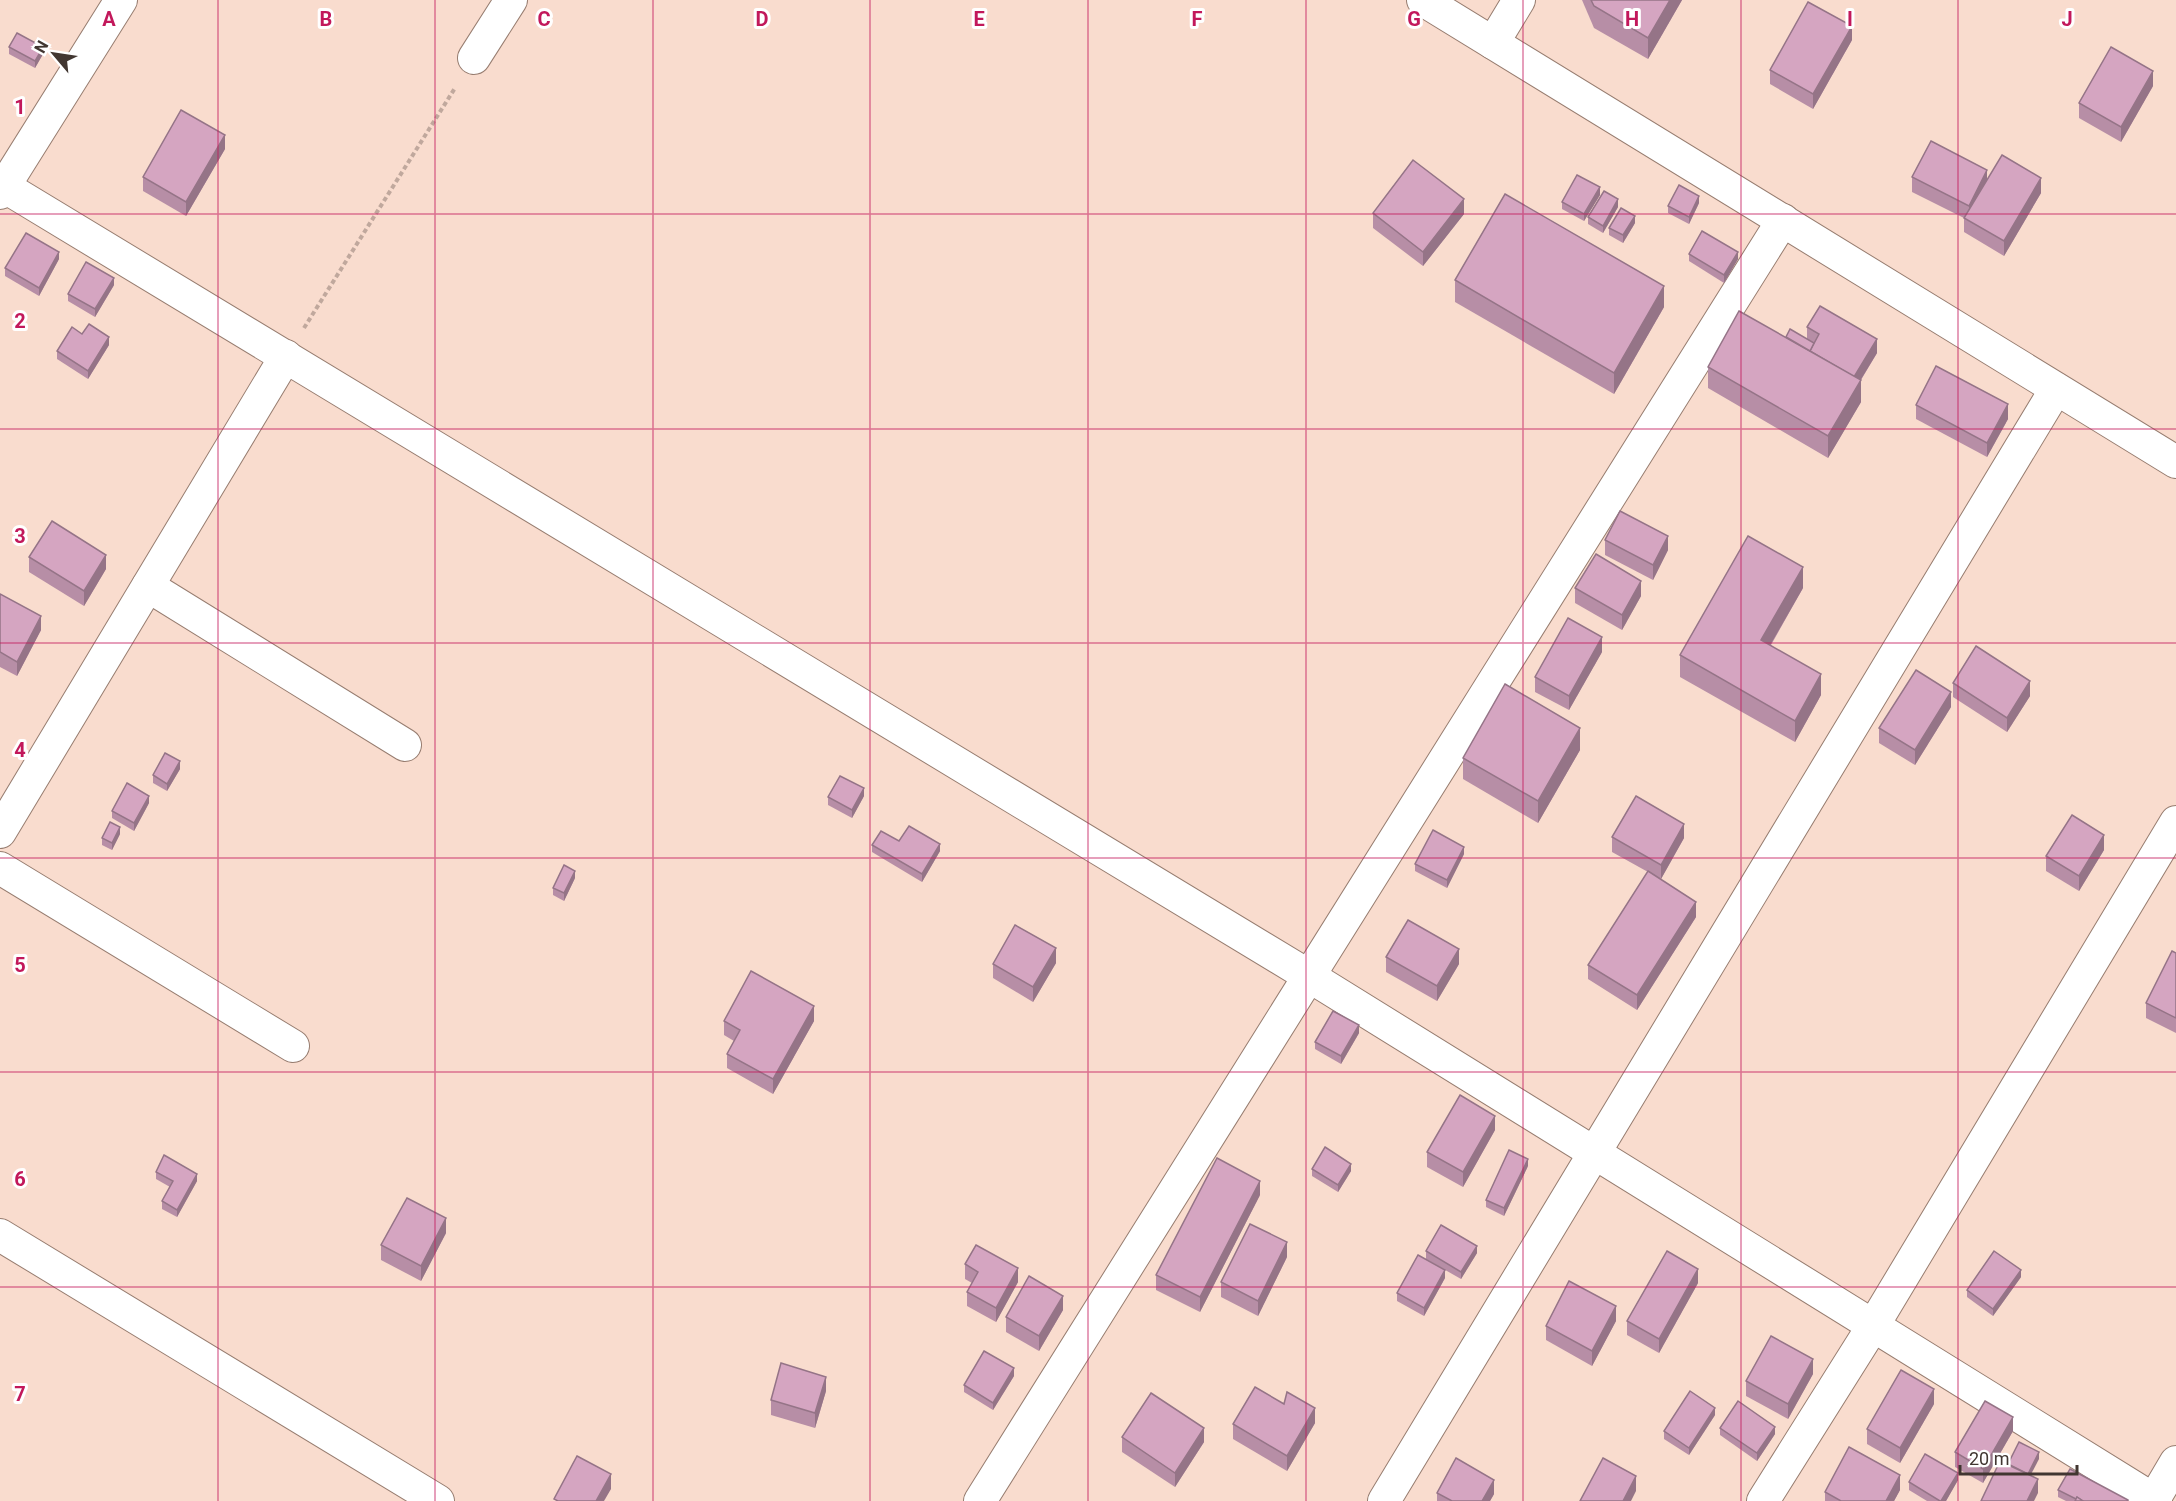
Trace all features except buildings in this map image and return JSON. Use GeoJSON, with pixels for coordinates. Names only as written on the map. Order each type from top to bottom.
{"type":"FeatureCollection","features":[{"type":"Feature","properties":{"kind":"street"},"geometry":{"type":"LineString","coordinates":[[121,0],[1,188],[286,356],[1309,976],[2154,1501],[2176,1462]]}},
{"type":"Feature","properties":{"kind":"street"},"geometry":{"type":"LineString","coordinates":[[474,58],[511,0]]}},
{"type":"Feature","properties":{"kind":"street"},"geometry":{"type":"LineString","coordinates":[[1423,0],[2176,462]]}},
{"type":"Feature","properties":{"kind":"street"},"geometry":{"type":"LineString","coordinates":[[1493,43],[1519,0]]}},
{"type":"Feature","properties":{"kind":"street"},"geometry":{"type":"LineString","coordinates":[[980,1501],[1783,220]]}},
{"type":"Feature","properties":{"kind":"street"},"geometry":{"type":"LineString","coordinates":[[0,832],[286,356]]}},
{"type":"Feature","properties":{"kind":"street"},"geometry":{"type":"LineString","coordinates":[[1384,1501],[2056,389]]}},
{"type":"Feature","properties":{"kind":"street"},"geometry":{"type":"LineString","coordinates":[[148,586],[405,745]]}},
{"type":"Feature","properties":{"kind":"street"},"geometry":{"type":"LineString","coordinates":[[1763,1501],[1873,1326],[2176,822]]}},
{"type":"Feature","properties":{"kind":"street"},"geometry":{"type":"LineString","coordinates":[[0,868],[293,1046]]}},
{"type":"Feature","properties":{"kind":"street"},"geometry":{"type":"LineString","coordinates":[[0,1235],[438,1501]]}},
{"type":"Feature","properties":{"kind":"path"},"geometry":{"type":"LineString","coordinates":[[286,356],[474,58]]}}]}
